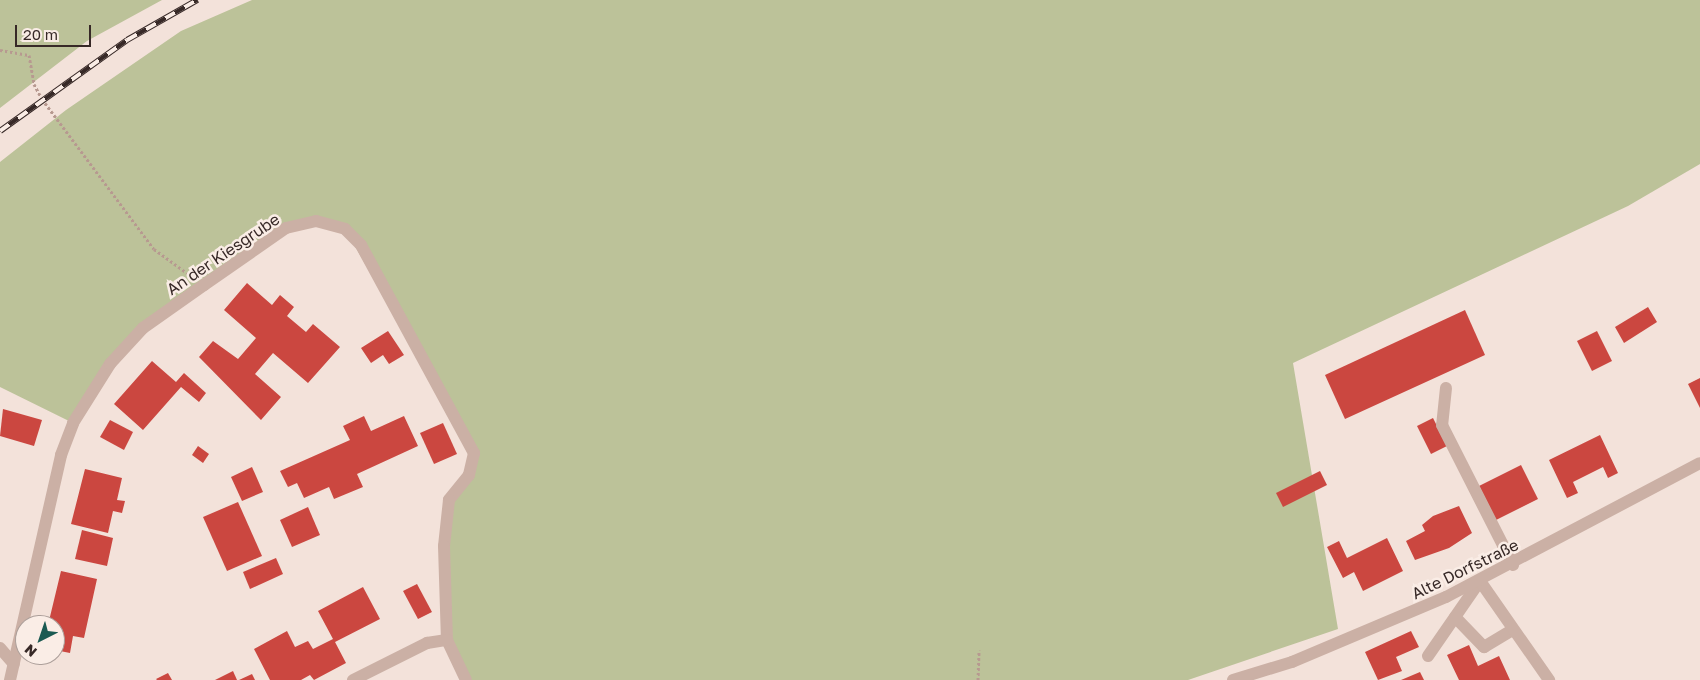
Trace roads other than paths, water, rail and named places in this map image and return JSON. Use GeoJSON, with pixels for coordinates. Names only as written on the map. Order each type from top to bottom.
{"type":"FeatureCollection","features":[{"type":"Feature","properties":{"kind":"street","name":"An der Kiesgrube"},"geometry":{"type":"LineString","coordinates":[[10,680],[61,455],[73,423],[110,364],[143,328],[286,228],[316,221],[345,229],[361,245],[474,453],[468,475],[449,500],[443,596],[447,640],[466,680]]}},
{"type":"Feature","properties":{"kind":"street"},"geometry":{"type":"LineString","coordinates":[[1446,388],[1442,425],[1513,565]]}},
{"type":"Feature","properties":{"kind":"street","name":"Alte Dorfstraße"},"geometry":{"type":"LineString","coordinates":[[1233,680],[1369,632],[1480,581],[1700,463]]}},
{"type":"Feature","properties":{"kind":"street"},"geometry":{"type":"LineString","coordinates":[[1428,656],[1480,581],[1512,630],[1549,680]]}},
{"type":"Feature","properties":{"kind":"street"},"geometry":{"type":"LineString","coordinates":[[1455,617],[1484,647],[1512,630]]}},
{"type":"Feature","properties":{"kind":"street"},"geometry":{"type":"LineString","coordinates":[[353,680],[428,643],[447,640]]}},
{"type":"Feature","properties":{"kind":"street"},"geometry":{"type":"LineString","coordinates":[[0,648],[14,664]]}},
{"type":"Feature","properties":{"kind":"railway"},"geometry":{"type":"LineString","coordinates":[[0,131],[127,40],[197,0]]}}]}
